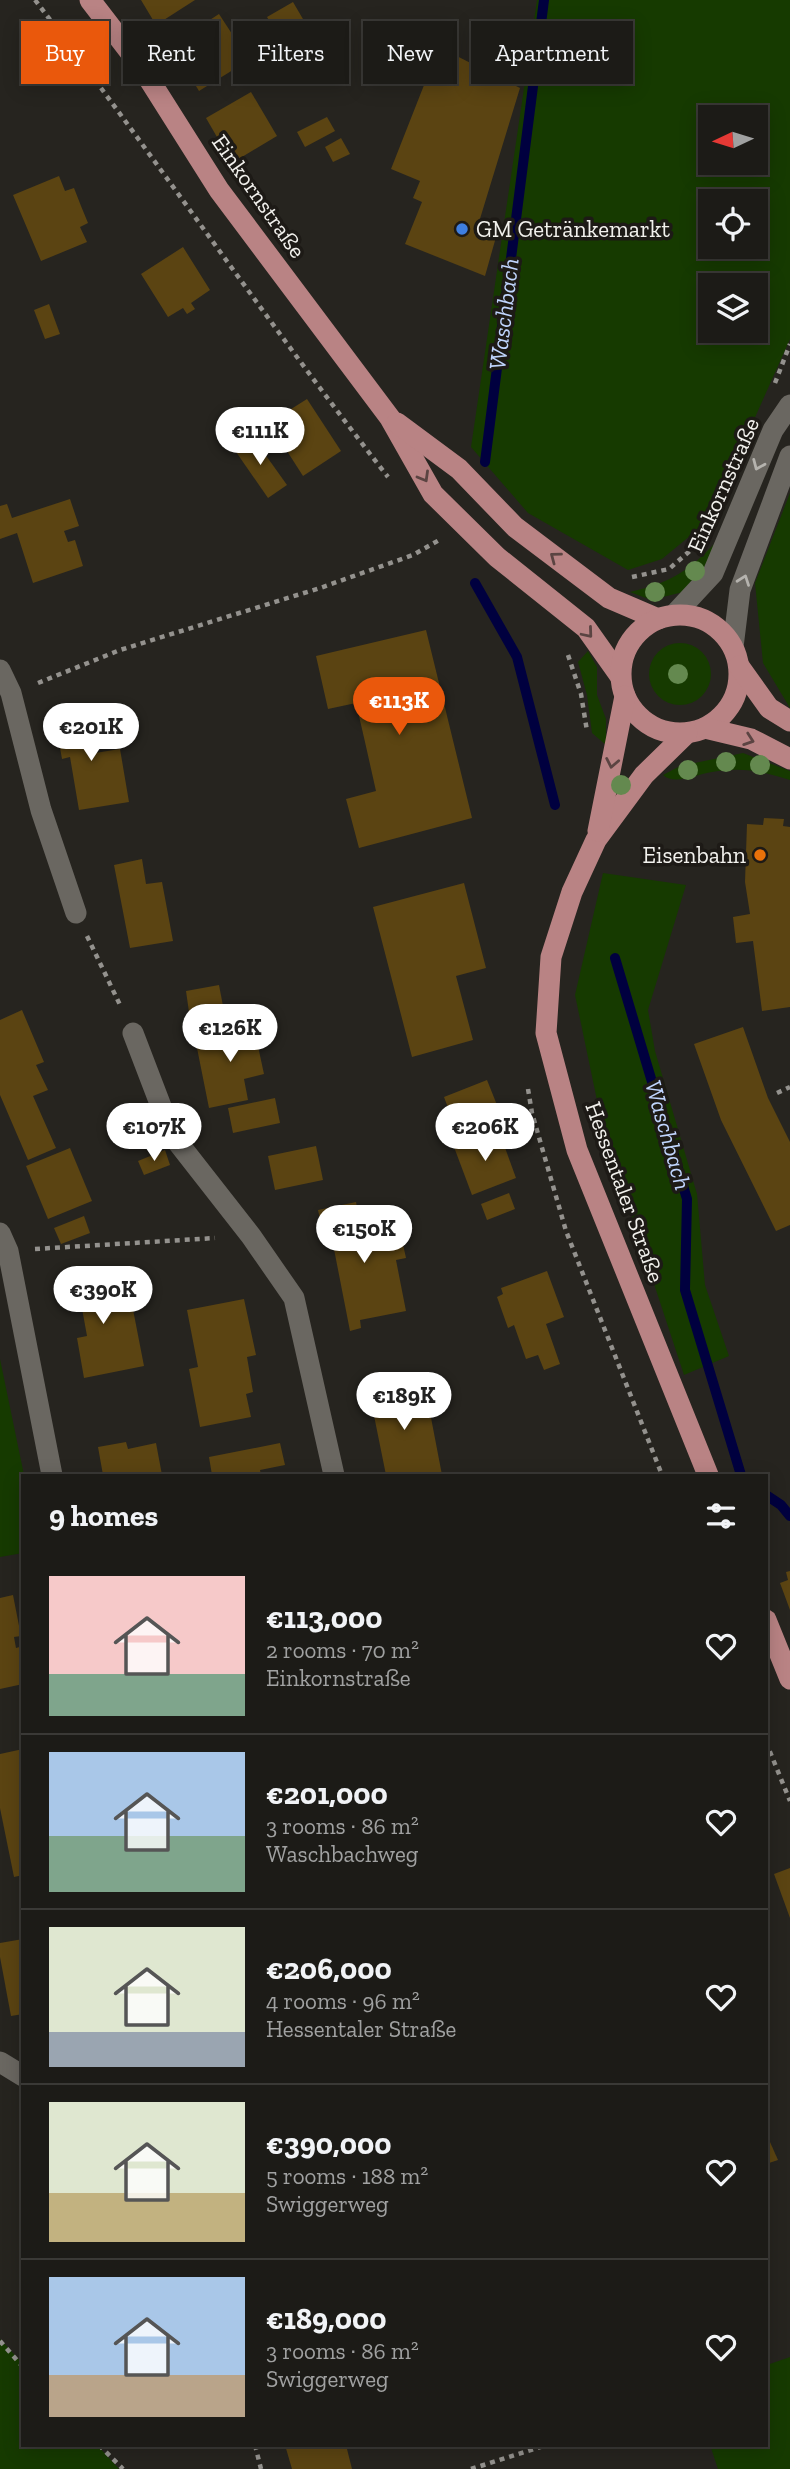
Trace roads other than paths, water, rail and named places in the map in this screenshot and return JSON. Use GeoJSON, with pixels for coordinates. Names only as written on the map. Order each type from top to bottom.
{"type":"FeatureCollection","features":[{"type":"Feature","properties":{"kind":"main road","name":"Einkornstraße"},"geometry":{"type":"LineString","coordinates":[[90,0],[140,65],[219,190],[390,418],[433,494],[498,557],[586,628],[622,686]]}},
{"type":"Feature","properties":{"kind":"main road","name":"Einkornstraße"},"geometry":{"type":"LineString","coordinates":[[390,418],[459,469],[515,527],[610,598],[666,617]]}},
{"type":"Feature","properties":{"kind":"main road"},"geometry":{"type":"LineString","coordinates":[[790,721],[769,708],[721,631],[705,620],[690,615],[666,617],[644,626],[633,637],[623,656],[622,686],[635,714],[652,727],[669,733],[696,731],[751,739],[790,759]]}},
{"type":"Feature","properties":{"kind":"main road"},"geometry":{"type":"LineString","coordinates":[[696,731],[720,718],[731,704],[738,685],[736,656]]}},
{"type":"Feature","properties":{"kind":"main road","name":"Hessentaler Straße"},"geometry":{"type":"LineString","coordinates":[[596,840],[622,686]]}},
{"type":"Feature","properties":{"kind":"main road","name":"Hessentaler Straße"},"geometry":{"type":"LineString","coordinates":[[696,731],[644,775],[596,840],[572,892],[551,957],[545,1033],[577,1150],[708,1474]]}},
{"type":"Feature","properties":{"kind":"main road"},"geometry":{"type":"LineString","coordinates":[[768,1625],[790,1679]]}},
{"type":"Feature","properties":{"kind":"street","name":"Einkornstraße"},"geometry":{"type":"LineString","coordinates":[[666,617],[713,573],[773,430],[790,405]]}},
{"type":"Feature","properties":{"kind":"street"},"geometry":{"type":"LineString","coordinates":[[736,656],[740,590],[790,456]]}},
{"type":"Feature","properties":{"kind":"street"},"geometry":{"type":"LineString","coordinates":[[0,670],[11,693],[41,810],[76,913]]}},
{"type":"Feature","properties":{"kind":"street"},"geometry":{"type":"LineString","coordinates":[[133,1033],[172,1135],[251,1236],[294,1298],[334,1474]]}},
{"type":"Feature","properties":{"kind":"street"},"geometry":{"type":"LineString","coordinates":[[4,1242],[52,1474]]}},
{"type":"Feature","properties":{"kind":"street"},"geometry":{"type":"LineString","coordinates":[[0,2062],[21,2075]]}},
{"type":"Feature","properties":{"kind":"waterway","name":"Waschbach"},"geometry":{"type":"LineString","coordinates":[[485,462],[544,0]]}},
{"type":"Feature","properties":{"kind":"waterway","name":"Waschbach"},"geometry":{"type":"LineString","coordinates":[[475,583],[517,657],[555,805]]}},
{"type":"Feature","properties":{"kind":"waterway","name":"Waschbach"},"geometry":{"type":"LineString","coordinates":[[615,958],[687,1199],[685,1290],[741,1474]]}},
{"type":"Feature","properties":{"kind":"waterway","name":"Waschbach"},"geometry":{"type":"LineString","coordinates":[[768,1496],[781,1505],[790,1516]]}},
{"type":"Feature","properties":{"kind":"place","name":"GM Getränkemarkt"},"geometry":{"type":"Point","coordinates":[462,229]}},
{"type":"Feature","properties":{"kind":"place","name":"Eisenbahn"},"geometry":{"type":"Point","coordinates":[760,855]}}]}
